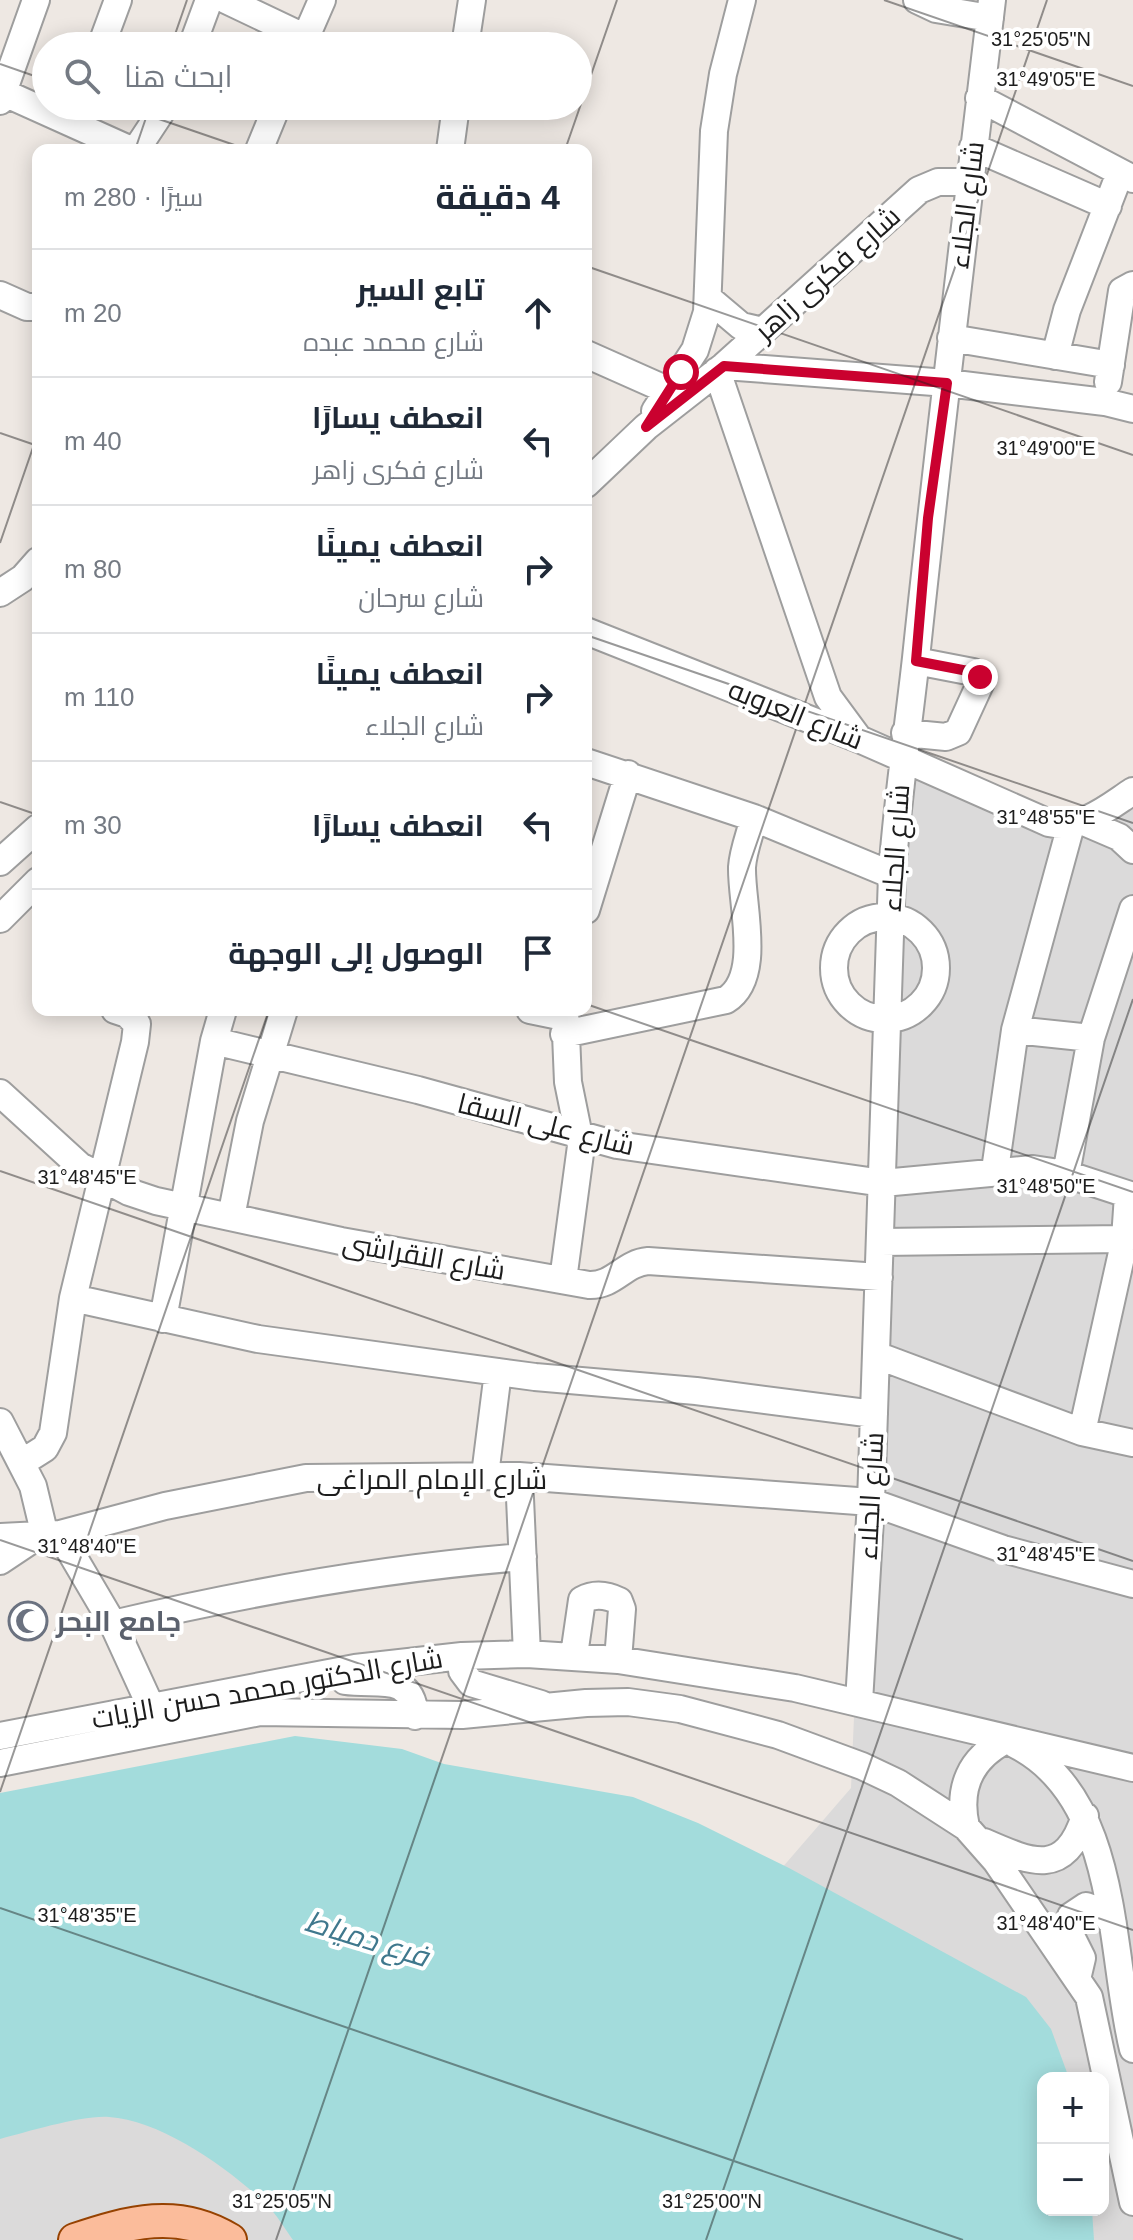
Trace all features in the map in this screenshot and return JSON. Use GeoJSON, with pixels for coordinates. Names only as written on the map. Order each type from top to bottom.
{"type":"FeatureCollection","features":[{"type":"Feature","properties":{"kind":"main road"},"geometry":{"type":"LineString","coordinates":[[75,2240],[137,2221],[170,2230],[200,2225],[230,2240]]}},
{"type":"Feature","properties":{"kind":"street"},"geometry":{"type":"LineString","coordinates":[[32,103],[1,95],[36,0]]}},
{"type":"Feature","properties":{"kind":"street"},"geometry":{"type":"LineString","coordinates":[[106,32],[118,0]]}},
{"type":"Feature","properties":{"kind":"street"},"geometry":{"type":"LineString","coordinates":[[197,32],[209,0]]}},
{"type":"Feature","properties":{"kind":"street"},"geometry":{"type":"LineString","coordinates":[[226,0],[285,32]]}},
{"type":"Feature","properties":{"kind":"street"},"geometry":{"type":"LineString","coordinates":[[308,32],[322,0]]}},
{"type":"Feature","properties":{"kind":"street"},"geometry":{"type":"LineString","coordinates":[[467,32],[472,0]]}},
{"type":"Feature","properties":{"kind":"street"},"geometry":{"type":"LineString","coordinates":[[646,427],[695,350],[709,299],[714,131],[725,64],[742,0]]}},
{"type":"Feature","properties":{"kind":"street"},"geometry":{"type":"LineString","coordinates":[[917,0],[936,9],[991,9]]}},
{"type":"Feature","properties":{"kind":"street","name":"شارع الجلاء"},"geometry":{"type":"LineString","coordinates":[[859,1702],[871,1502],[892,875],[904,745],[916,661],[928,518],[991,9]]}},
{"type":"Feature","properties":{"kind":"street"},"geometry":{"type":"LineString","coordinates":[[979,98],[1127,176],[1108,206],[1067,310],[1055,356]]}},
{"type":"Feature","properties":{"kind":"street"},"geometry":{"type":"LineString","coordinates":[[82,120],[124,144]]}},
{"type":"Feature","properties":{"kind":"street"},"geometry":{"type":"LineString","coordinates":[[138,144],[155,120]]}},
{"type":"Feature","properties":{"kind":"street"},"geometry":{"type":"LineString","coordinates":[[261,144],[271,120]]}},
{"type":"Feature","properties":{"kind":"street"},"geometry":{"type":"LineString","coordinates":[[451,144],[454,120]]}},
{"type":"Feature","properties":{"kind":"street"},"geometry":{"type":"LineString","coordinates":[[973,147],[1108,206]]}},
{"type":"Feature","properties":{"kind":"street","name":"شارع فكرى زاهر"},"geometry":{"type":"LineString","coordinates":[[592,478],[646,427],[763,331],[919,190],[938,182],[969,182]]}},
{"type":"Feature","properties":{"kind":"street"},"geometry":{"type":"LineString","coordinates":[[1105,402],[1122,291],[1133,285]]}},
{"type":"Feature","properties":{"kind":"street"},"geometry":{"type":"LineString","coordinates":[[0,295],[32,307]]}},
{"type":"Feature","properties":{"kind":"street"},"geometry":{"type":"LineString","coordinates":[[709,299],[741,326],[763,331]]}},
{"type":"Feature","properties":{"kind":"street"},"geometry":{"type":"LineString","coordinates":[[951,338],[1111,365]]}},
{"type":"Feature","properties":{"kind":"street"},"geometry":{"type":"LineString","coordinates":[[592,357],[667,390]]}},
{"type":"Feature","properties":{"kind":"street"},"geometry":{"type":"LineString","coordinates":[[859,739],[828,697],[720,368],[947,383],[1105,402],[1133,409]]}},
{"type":"Feature","properties":{"kind":"street"},"geometry":{"type":"LineString","coordinates":[[0,593],[23,578],[32,568]]}},
{"type":"Feature","properties":{"kind":"street","name":"شارع العروبه"},"geometry":{"type":"LineString","coordinates":[[592,633],[859,739],[904,745],[1036,819],[1078,823],[1119,837],[1133,850]]}},
{"type":"Feature","properties":{"kind":"street"},"geometry":{"type":"LineString","coordinates":[[904,745],[958,732],[981,682],[973,672],[916,661]]}},
{"type":"Feature","properties":{"kind":"street"},"geometry":{"type":"LineString","coordinates":[[592,764],[754,818],[892,875]]}},
{"type":"Feature","properties":{"kind":"street"},"geometry":{"type":"LineString","coordinates":[[592,876],[628,774]]}},
{"type":"Feature","properties":{"kind":"street"},"geometry":{"type":"LineString","coordinates":[[995,1170],[1015,1030],[1078,823],[1133,791]]}},
{"type":"Feature","properties":{"kind":"street"},"geometry":{"type":"LineString","coordinates":[[563,1280],[580,1165],[580,1137],[570,1096],[564,1020],[726,1000],[734,995],[747,966],[742,862],[754,818]]}},
{"type":"Feature","properties":{"kind":"street"},"geometry":{"type":"LineString","coordinates":[[0,862],[32,833]]}},
{"type":"Feature","properties":{"kind":"street"},"geometry":{"type":"LineString","coordinates":[[0,919],[32,887]]}},
{"type":"Feature","properties":{"kind":"street"},"geometry":{"type":"LineString","coordinates":[[1066,1174],[1091,1038],[1133,909]]}},
{"type":"Feature","properties":{"kind":"street"},"geometry":{"type":"LineString","coordinates":[[890,919],[919,931],[930,942],[938,971],[928,998],[916,1009],[888,1016],[855,1009],[842,997],[834,982],[832,965],[835,949],[844,934],[858,924],[890,919]]}},
{"type":"Feature","properties":{"kind":"street"},"geometry":{"type":"LineString","coordinates":[[23,1462],[45,1448],[53,1433],[73,1298],[137,1024],[129,1016]]}},
{"type":"Feature","properties":{"kind":"street"},"geometry":{"type":"LineString","coordinates":[[163,1319],[214,1041],[221,1016]]}},
{"type":"Feature","properties":{"kind":"street"},"geometry":{"type":"LineString","coordinates":[[231,1217],[250,1121],[282,1016]]}},
{"type":"Feature","properties":{"kind":"street"},"geometry":{"type":"LineString","coordinates":[[1015,1030],[1091,1038]]}},
{"type":"Feature","properties":{"kind":"street","name":"شارع على السقا"},"geometry":{"type":"LineString","coordinates":[[214,1041],[418,1090],[580,1137],[883,1183],[995,1170],[1033,1169],[1066,1174],[1131,1195]]}},
{"type":"Feature","properties":{"kind":"street","name":"شارع النقراشى"},"geometry":{"type":"LineString","coordinates":[[0,1093],[59,1150],[103,1180],[156,1201],[341,1241],[600,1285],[629,1265],[648,1261],[879,1277]]}},
{"type":"Feature","properties":{"kind":"street"},"geometry":{"type":"LineString","coordinates":[[1082,1432],[1125,1239],[1131,1195]]}},
{"type":"Feature","properties":{"kind":"street"},"geometry":{"type":"LineString","coordinates":[[881,1242],[1125,1239]]}},
{"type":"Feature","properties":{"kind":"street"},"geometry":{"type":"LineString","coordinates":[[73,1298],[258,1339],[498,1372],[696,1391],[874,1414]]}},
{"type":"Feature","properties":{"kind":"street"},"geometry":{"type":"LineString","coordinates":[[876,1355],[1082,1432],[1133,1443]]}},
{"type":"Feature","properties":{"kind":"street"},"geometry":{"type":"LineString","coordinates":[[485,1475],[498,1372]]}},
{"type":"Feature","properties":{"kind":"street"},"geometry":{"type":"LineString","coordinates":[[0,1422],[23,1462],[47,1536],[113,1624],[151,1707]]}},
{"type":"Feature","properties":{"kind":"street"},"geometry":{"type":"LineString","coordinates":[[519,1476],[527,1654]]}},
{"type":"Feature","properties":{"kind":"street","name":"شارع الإمام المراغى"},"geometry":{"type":"LineString","coordinates":[[0,1537],[47,1536],[165,1506],[306,1478],[519,1476],[871,1502],[1003,1549],[1133,1584]]}},
{"type":"Feature","properties":{"kind":"street"},"geometry":{"type":"LineString","coordinates":[[0,1561],[47,1536]]}},
{"type":"Feature","properties":{"kind":"street"},"geometry":{"type":"LineString","coordinates":[[113,1624],[283,1588],[456,1563],[523,1557]]}},
{"type":"Feature","properties":{"kind":"street"},"geometry":{"type":"LineString","coordinates":[[574,1655],[582,1600],[592,1595],[611,1597],[619,1601],[622,1609],[618,1660]]}},
{"type":"Feature","properties":{"kind":"street","name":"شارع الدكتور محمد حسن الزيات"},"geometry":{"type":"LineString","coordinates":[[0,1736],[318,1674],[462,1656],[527,1654],[574,1655],[731,1676],[859,1702],[1006,1740]]}},
{"type":"Feature","properties":{"kind":"street"},"geometry":{"type":"LineString","coordinates":[[462,1656],[462,1671],[471,1683],[544,1705]]}},
{"type":"Feature","properties":{"kind":"street"},"geometry":{"type":"LineString","coordinates":[[318,1674],[347,1682],[400,1685],[411,1694],[415,1716]]}},
{"type":"Feature","properties":{"kind":"street","name":"شارع الدكتور محمد حسن الزيات"},"geometry":{"type":"LineString","coordinates":[[0,1763],[260,1712],[330,1711],[415,1716],[504,1712],[544,1705],[628,1702],[730,1720],[862,1766],[898,1783],[972,1833]]}},
{"type":"Feature","properties":{"kind":"street"},"geometry":{"type":"LineString","coordinates":[[1133,1768],[1060,1748],[1006,1740],[990,1748],[968,1775],[962,1810],[972,1833],[1077,1976],[1089,1997],[1133,2202]]}},
{"type":"Feature","properties":{"kind":"street"},"geometry":{"type":"LineString","coordinates":[[1006,1740],[1035,1757],[1061,1779],[1085,1816],[1113,1924],[1133,2049]]}},
{"type":"Feature","properties":{"kind":"street"},"geometry":{"type":"LineString","coordinates":[[972,1833],[1021,1859],[1043,1861],[1054,1859],[1073,1845],[1085,1816]]}},
{"type":"Feature","properties":{"kind":"street"},"geometry":{"type":"LineString","coordinates":[[1077,1976],[1082,1958],[1070,1934],[1071,1916],[1086,1906],[1095,1907],[1113,1924]]}},
{"type":"Feature","properties":{"kind":"shaded area"},"geometry":{"type":"Polygon","coordinates":[[[895,747],[1053,817],[1070,817],[1133,778],[1133,2240],[0,2240],[0,1968],[578,2104],[851,1788],[895,747]]]}},
{"type":"Feature","properties":{"kind":"water","name":"فرع دمياط"},"geometry":{"type":"Polygon","coordinates":[[[295,1736],[402,1749],[444,1764],[633,1797],[698,1823],[789,1868],[1026,1997],[1051,2029],[1067,2072],[1037,2072],[1037,2216],[1092,2216],[1094,2240],[293,2240],[271,2209],[234,2176],[194,2149],[150,2127],[129,2120],[98,2117],[0,2139],[0,1793],[295,1736]]]}},
{"type":"Feature","properties":{"kind":"place","name":"جامع البحر"},"geometry":{"type":"Point","coordinates":[28,1621]}},
{"type":"Feature","properties":{"kind":"route"},"geometry":{"type":"LineString","coordinates":[[681,372],[646,427],[724,366],[947,383],[928,518],[916,661],[973,672],[980,677]]}}]}
